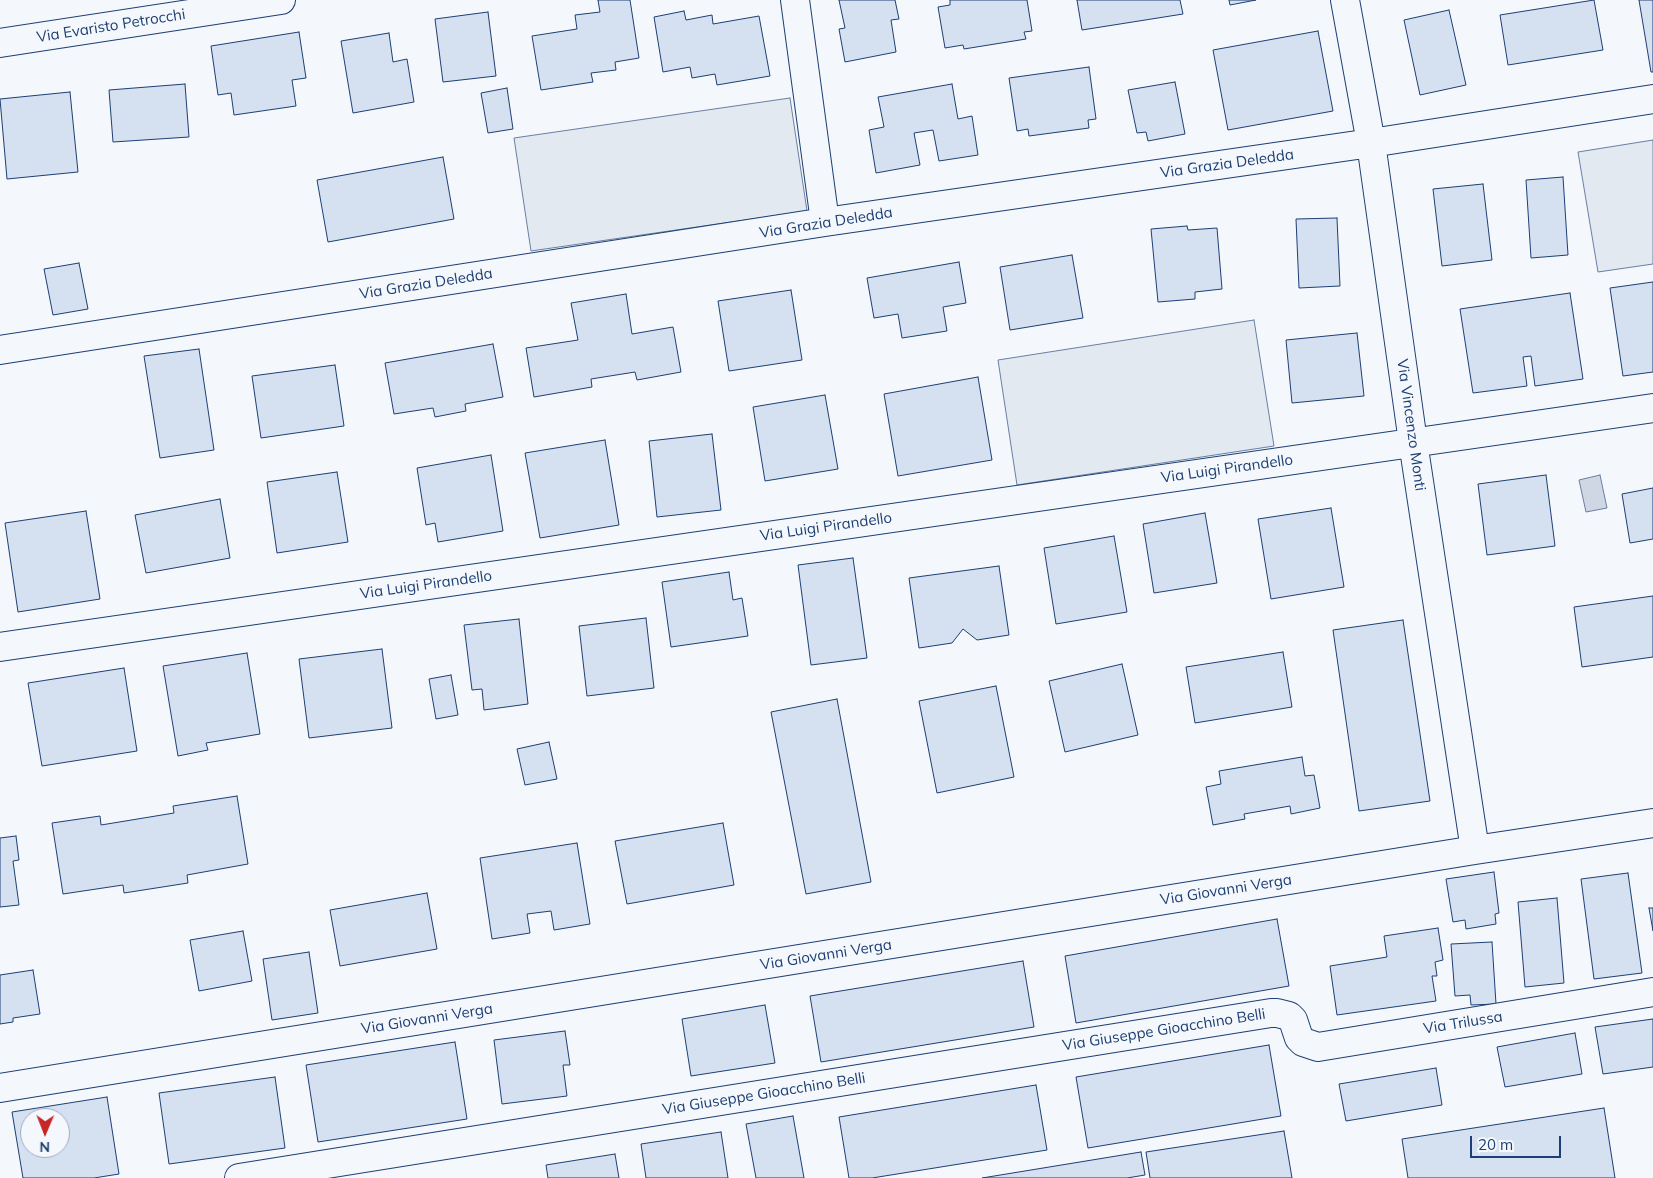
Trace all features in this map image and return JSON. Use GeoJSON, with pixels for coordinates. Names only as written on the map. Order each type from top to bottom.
{"type":"FeatureCollection","features":[{"type":"Feature","properties":{"kind":"street","name":"Via Evaristo Petrocchi"},"geometry":{"type":"LineString","coordinates":[[0,43],[281,0]]}},
{"type":"Feature","properties":{"kind":"street"},"geometry":{"type":"LineString","coordinates":[[795,0],[825,222]]}},
{"type":"Feature","properties":{"kind":"street","name":"Via Vincenzo Monti"},"geometry":{"type":"LineString","coordinates":[[1346,0],[1371,143],[1413,442],[1475,850]]}},
{"type":"Feature","properties":{"kind":"street","name":"Via Grazia Deledda"},"geometry":{"type":"LineString","coordinates":[[0,350],[825,222],[1371,143],[1653,99]]}},
{"type":"Feature","properties":{"kind":"street","name":"Via Luigi Pirandello"},"geometry":{"type":"LineString","coordinates":[[0,647],[1653,408]]}},
{"type":"Feature","properties":{"kind":"street","name":"Via Giovanni Verga"},"geometry":{"type":"LineString","coordinates":[[0,1088],[1475,850],[1653,823]]}},
{"type":"Feature","properties":{"kind":"street","name":"Via Trilussa"},"geometry":{"type":"LineString","coordinates":[[1289,1016],[1293,1020],[1299,1038],[1303,1042],[1314,1046],[1324,1046],[1653,992]]}},
{"type":"Feature","properties":{"kind":"street","name":"Via Giuseppe Gioacchino Belli"},"geometry":{"type":"LineString","coordinates":[[239,1178],[1271,1013],[1289,1016]]}},
{"type":"Feature","properties":{"kind":"shaded area"},"geometry":{"type":"Polygon","coordinates":[[[790,98],[807,211],[531,251],[514,138],[790,98]]]}},
{"type":"Feature","properties":{"kind":"shaded area"},"geometry":{"type":"Polygon","coordinates":[[[1653,140],[1653,264],[1598,272],[1578,152],[1653,140]]]}},
{"type":"Feature","properties":{"kind":"shaded area"},"geometry":{"type":"Polygon","coordinates":[[[1254,320],[1274,446],[1017,485],[998,360],[1254,320]]]}},
{"type":"Feature","properties":{"kind":"shaded area"},"geometry":{"type":"Polygon","coordinates":[[[1600,475],[1607,508],[1586,512],[1579,480],[1600,475]]]}},
{"type":"Feature","properties":{"kind":"building"},"geometry":{"type":"Polygon","coordinates":[[[598,0],[630,0],[639,58],[615,62],[616,70],[591,73],[593,82],[541,90],[532,36],[577,29],[575,15],[600,12],[598,0]]]}},
{"type":"Feature","properties":{"kind":"building"},"geometry":{"type":"Polygon","coordinates":[[[839,0],[895,0],[899,19],[891,20],[896,52],[845,62],[839,29],[845,28],[839,0]]]}},
{"type":"Feature","properties":{"kind":"building"},"geometry":{"type":"Polygon","coordinates":[[[950,0],[1027,0],[1032,31],[1024,32],[1026,39],[964,49],[963,45],[945,48],[938,7],[950,5],[950,0]]]}},
{"type":"Feature","properties":{"kind":"building"},"geometry":{"type":"Polygon","coordinates":[[[1077,0],[1180,0],[1183,14],[1082,30],[1077,0]]]}},
{"type":"Feature","properties":{"kind":"building"},"geometry":{"type":"Polygon","coordinates":[[[1229,0],[1256,0],[1230,5],[1229,0]]]}},
{"type":"Feature","properties":{"kind":"building"},"geometry":{"type":"Polygon","coordinates":[[[1594,0],[1603,50],[1508,65],[1500,15],[1594,0]]]}},
{"type":"Feature","properties":{"kind":"building"},"geometry":{"type":"Polygon","coordinates":[[[1639,0],[1653,0],[1653,72],[1651,72],[1639,0]]]}},
{"type":"Feature","properties":{"kind":"building"},"geometry":{"type":"Polygon","coordinates":[[[1449,10],[1466,85],[1420,95],[1404,20],[1449,10]]]}},
{"type":"Feature","properties":{"kind":"building"},"geometry":{"type":"Polygon","coordinates":[[[684,11],[686,20],[712,15],[713,24],[759,16],[770,76],[717,85],[715,74],[692,78],[690,67],[663,72],[654,17],[684,11]]]}},
{"type":"Feature","properties":{"kind":"building"},"geometry":{"type":"Polygon","coordinates":[[[488,12],[496,76],[443,82],[435,19],[488,12]]]}},
{"type":"Feature","properties":{"kind":"building"},"geometry":{"type":"Polygon","coordinates":[[[1318,31],[1333,111],[1228,130],[1213,50],[1318,31]]]}},
{"type":"Feature","properties":{"kind":"building"},"geometry":{"type":"Polygon","coordinates":[[[299,32],[306,78],[292,80],[296,106],[234,115],[231,93],[218,95],[211,46],[299,32]]]}},
{"type":"Feature","properties":{"kind":"building"},"geometry":{"type":"Polygon","coordinates":[[[389,33],[393,62],[407,59],[414,102],[353,113],[341,41],[389,33]]]}},
{"type":"Feature","properties":{"kind":"building"},"geometry":{"type":"Polygon","coordinates":[[[1089,67],[1096,119],[1088,120],[1089,128],[1029,136],[1028,129],[1017,131],[1009,78],[1089,67]]]}},
{"type":"Feature","properties":{"kind":"building"},"geometry":{"type":"Polygon","coordinates":[[[1175,82],[1185,134],[1148,141],[1146,132],[1137,133],[1128,90],[1175,82]]]}},
{"type":"Feature","properties":{"kind":"building"},"geometry":{"type":"Polygon","coordinates":[[[185,84],[189,137],[113,142],[109,90],[185,84]]]}},
{"type":"Feature","properties":{"kind":"building"},"geometry":{"type":"Polygon","coordinates":[[[952,84],[958,119],[972,116],[978,155],[939,161],[933,130],[914,133],[920,165],[876,173],[869,130],[884,127],[878,97],[952,84]]]}},
{"type":"Feature","properties":{"kind":"building"},"geometry":{"type":"Polygon","coordinates":[[[507,88],[513,129],[488,133],[481,93],[507,88]]]}},
{"type":"Feature","properties":{"kind":"building"},"geometry":{"type":"Polygon","coordinates":[[[70,92],[78,172],[7,179],[0,99],[70,92]]]}},
{"type":"Feature","properties":{"kind":"building"},"geometry":{"type":"Polygon","coordinates":[[[443,157],[454,219],[328,242],[317,180],[443,157]]]}},
{"type":"Feature","properties":{"kind":"building"},"geometry":{"type":"Polygon","coordinates":[[[1563,177],[1568,255],[1531,258],[1526,180],[1563,177]]]}},
{"type":"Feature","properties":{"kind":"building"},"geometry":{"type":"Polygon","coordinates":[[[1483,184],[1492,260],[1442,266],[1433,189],[1483,184]]]}},
{"type":"Feature","properties":{"kind":"building"},"geometry":{"type":"Polygon","coordinates":[[[1337,218],[1340,286],[1299,288],[1296,219],[1337,218]]]}},
{"type":"Feature","properties":{"kind":"building"},"geometry":{"type":"Polygon","coordinates":[[[1187,226],[1188,230],[1217,228],[1222,289],[1195,292],[1195,299],[1158,302],[1151,229],[1187,226]]]}},
{"type":"Feature","properties":{"kind":"building"},"geometry":{"type":"Polygon","coordinates":[[[1072,255],[1083,318],[1010,330],[1000,267],[1072,255]]]}},
{"type":"Feature","properties":{"kind":"building"},"geometry":{"type":"Polygon","coordinates":[[[959,262],[966,303],[943,307],[947,331],[902,338],[898,314],[874,318],[867,278],[959,262]]]}},
{"type":"Feature","properties":{"kind":"building"},"geometry":{"type":"Polygon","coordinates":[[[79,263],[88,309],[53,315],[44,269],[79,263]]]}},
{"type":"Feature","properties":{"kind":"building"},"geometry":{"type":"Polygon","coordinates":[[[1653,282],[1653,372],[1623,376],[1610,288],[1653,282]]]}},
{"type":"Feature","properties":{"kind":"building"},"geometry":{"type":"Polygon","coordinates":[[[791,290],[802,360],[729,371],[718,301],[791,290]]]}},
{"type":"Feature","properties":{"kind":"building"},"geometry":{"type":"Polygon","coordinates":[[[1570,293],[1583,379],[1535,386],[1531,356],[1523,357],[1527,386],[1473,393],[1460,309],[1570,293]]]}},
{"type":"Feature","properties":{"kind":"building"},"geometry":{"type":"Polygon","coordinates":[[[626,294],[632,334],[673,327],[681,372],[637,380],[635,372],[591,379],[592,387],[534,397],[526,348],[578,340],[571,303],[626,294]]]}},
{"type":"Feature","properties":{"kind":"building"},"geometry":{"type":"Polygon","coordinates":[[[1357,333],[1364,396],[1292,403],[1286,340],[1357,333]]]}},
{"type":"Feature","properties":{"kind":"building"},"geometry":{"type":"Polygon","coordinates":[[[493,344],[503,397],[465,404],[466,411],[435,417],[433,408],[394,414],[385,363],[493,344]]]}},
{"type":"Feature","properties":{"kind":"building"},"geometry":{"type":"Polygon","coordinates":[[[199,349],[214,450],[160,458],[144,356],[199,349]]]}},
{"type":"Feature","properties":{"kind":"building"},"geometry":{"type":"Polygon","coordinates":[[[335,365],[344,426],[261,438],[252,376],[335,365]]]}},
{"type":"Feature","properties":{"kind":"building"},"geometry":{"type":"Polygon","coordinates":[[[978,377],[992,460],[898,476],[884,394],[978,377]]]}},
{"type":"Feature","properties":{"kind":"building"},"geometry":{"type":"Polygon","coordinates":[[[825,395],[838,469],[765,481],[753,407],[825,395]]]}},
{"type":"Feature","properties":{"kind":"building"},"geometry":{"type":"Polygon","coordinates":[[[712,434],[721,510],[657,517],[649,441],[712,434]]]}},
{"type":"Feature","properties":{"kind":"building"},"geometry":{"type":"Polygon","coordinates":[[[605,440],[619,525],[540,538],[525,453],[605,440]]]}},
{"type":"Feature","properties":{"kind":"building"},"geometry":{"type":"Polygon","coordinates":[[[491,455],[503,531],[438,542],[435,523],[426,525],[417,468],[491,455]]]}},
{"type":"Feature","properties":{"kind":"building"},"geometry":{"type":"Polygon","coordinates":[[[337,472],[348,542],[277,553],[267,482],[337,472]]]}},
{"type":"Feature","properties":{"kind":"building"},"geometry":{"type":"Polygon","coordinates":[[[1546,475],[1555,546],[1487,555],[1478,484],[1546,475]]]}},
{"type":"Feature","properties":{"kind":"building"},"geometry":{"type":"Polygon","coordinates":[[[1653,488],[1653,539],[1630,543],[1622,494],[1653,488]]]}},
{"type":"Feature","properties":{"kind":"building"},"geometry":{"type":"Polygon","coordinates":[[[220,499],[230,558],[146,573],[135,515],[220,499]]]}},
{"type":"Feature","properties":{"kind":"building"},"geometry":{"type":"Polygon","coordinates":[[[1331,508],[1344,587],[1271,599],[1258,519],[1331,508]]]}},
{"type":"Feature","properties":{"kind":"building"},"geometry":{"type":"Polygon","coordinates":[[[86,511],[100,599],[18,612],[5,523],[86,511]]]}},
{"type":"Feature","properties":{"kind":"building"},"geometry":{"type":"Polygon","coordinates":[[[1205,513],[1217,583],[1154,593],[1143,524],[1205,513]]]}},
{"type":"Feature","properties":{"kind":"building"},"geometry":{"type":"Polygon","coordinates":[[[1114,536],[1127,612],[1056,624],[1044,548],[1114,536]]]}},
{"type":"Feature","properties":{"kind":"building"},"geometry":{"type":"Polygon","coordinates":[[[853,558],[867,658],[811,665],[798,565],[853,558]]]}},
{"type":"Feature","properties":{"kind":"building"},"geometry":{"type":"Polygon","coordinates":[[[999,566],[1009,635],[977,640],[963,629],[952,643],[919,648],[909,578],[999,566]]]}},
{"type":"Feature","properties":{"kind":"building"},"geometry":{"type":"Polygon","coordinates":[[[729,572],[733,600],[742,598],[748,636],[671,647],[662,582],[729,572]]]}},
{"type":"Feature","properties":{"kind":"building"},"geometry":{"type":"Polygon","coordinates":[[[1653,596],[1653,657],[1582,667],[1574,607],[1653,596]]]}},
{"type":"Feature","properties":{"kind":"building"},"geometry":{"type":"Polygon","coordinates":[[[646,618],[654,688],[587,696],[579,626],[646,618]]]}},
{"type":"Feature","properties":{"kind":"building"},"geometry":{"type":"Polygon","coordinates":[[[519,619],[528,704],[484,710],[482,689],[472,690],[464,625],[519,619]]]}},
{"type":"Feature","properties":{"kind":"building"},"geometry":{"type":"Polygon","coordinates":[[[1403,620],[1430,801],[1359,811],[1333,630],[1403,620]]]}},
{"type":"Feature","properties":{"kind":"building"},"geometry":{"type":"Polygon","coordinates":[[[382,649],[392,728],[309,738],[299,659],[382,649]]]}},
{"type":"Feature","properties":{"kind":"building"},"geometry":{"type":"Polygon","coordinates":[[[1283,652],[1292,707],[1195,723],[1186,667],[1283,652]]]}},
{"type":"Feature","properties":{"kind":"building"},"geometry":{"type":"Polygon","coordinates":[[[247,653],[260,734],[206,743],[208,750],[178,756],[163,666],[247,653]]]}},
{"type":"Feature","properties":{"kind":"building"},"geometry":{"type":"Polygon","coordinates":[[[1122,664],[1138,735],[1065,752],[1049,681],[1122,664]]]}},
{"type":"Feature","properties":{"kind":"building"},"geometry":{"type":"Polygon","coordinates":[[[124,668],[137,751],[42,766],[28,683],[124,668]]]}},
{"type":"Feature","properties":{"kind":"building"},"geometry":{"type":"Polygon","coordinates":[[[451,675],[458,715],[436,719],[429,679],[451,675]]]}},
{"type":"Feature","properties":{"kind":"building"},"geometry":{"type":"Polygon","coordinates":[[[996,686],[1014,777],[937,793],[919,701],[996,686]]]}},
{"type":"Feature","properties":{"kind":"building"},"geometry":{"type":"Polygon","coordinates":[[[837,699],[871,882],[806,894],[771,712],[837,699]]]}},
{"type":"Feature","properties":{"kind":"building"},"geometry":{"type":"Polygon","coordinates":[[[549,742],[557,779],[525,785],[517,749],[549,742]]]}},
{"type":"Feature","properties":{"kind":"building"},"geometry":{"type":"Polygon","coordinates":[[[1302,757],[1305,776],[1314,775],[1320,808],[1291,814],[1290,806],[1244,814],[1245,819],[1213,825],[1206,787],[1221,784],[1219,771],[1302,757]]]}},
{"type":"Feature","properties":{"kind":"building"},"geometry":{"type":"Polygon","coordinates":[[[237,796],[248,864],[187,875],[188,883],[124,893],[123,885],[63,894],[52,823],[100,816],[101,825],[174,813],[173,806],[237,796]]]}},
{"type":"Feature","properties":{"kind":"building"},"geometry":{"type":"Polygon","coordinates":[[[723,823],[734,885],[627,904],[615,841],[723,823]]]}},
{"type":"Feature","properties":{"kind":"building"},"geometry":{"type":"Polygon","coordinates":[[[16,836],[19,860],[13,861],[19,905],[0,907],[0,838],[16,836]]]}},
{"type":"Feature","properties":{"kind":"building"},"geometry":{"type":"Polygon","coordinates":[[[577,843],[590,924],[554,930],[551,911],[527,914],[530,933],[492,939],[480,858],[577,843]]]}},
{"type":"Feature","properties":{"kind":"building"},"geometry":{"type":"Polygon","coordinates":[[[1494,872],[1499,913],[1495,914],[1496,924],[1466,929],[1465,920],[1453,922],[1446,879],[1494,872]]]}},
{"type":"Feature","properties":{"kind":"building"},"geometry":{"type":"Polygon","coordinates":[[[1628,873],[1642,973],[1594,979],[1581,879],[1628,873]]]}},
{"type":"Feature","properties":{"kind":"building"},"geometry":{"type":"Polygon","coordinates":[[[427,893],[437,949],[340,966],[330,910],[427,893]]]}},
{"type":"Feature","properties":{"kind":"building"},"geometry":{"type":"Polygon","coordinates":[[[1557,898],[1564,983],[1525,987],[1518,902],[1557,898]]]}},
{"type":"Feature","properties":{"kind":"building"},"geometry":{"type":"Polygon","coordinates":[[[1649,908],[1653,908],[1653,931],[1649,908]]]}},
{"type":"Feature","properties":{"kind":"building"},"geometry":{"type":"Polygon","coordinates":[[[1277,919],[1289,986],[1076,1023],[1065,956],[1277,919]]]}},
{"type":"Feature","properties":{"kind":"building"},"geometry":{"type":"Polygon","coordinates":[[[1438,928],[1443,960],[1435,962],[1437,976],[1432,976],[1436,1001],[1337,1015],[1330,966],[1387,957],[1384,936],[1438,928]]]}},
{"type":"Feature","properties":{"kind":"building"},"geometry":{"type":"Polygon","coordinates":[[[243,931],[252,981],[199,991],[190,940],[243,931]]]}},
{"type":"Feature","properties":{"kind":"building"},"geometry":{"type":"Polygon","coordinates":[[[1492,942],[1496,1004],[1471,1005],[1470,995],[1455,996],[1451,944],[1492,942]]]}},
{"type":"Feature","properties":{"kind":"building"},"geometry":{"type":"Polygon","coordinates":[[[309,952],[318,1013],[272,1020],[263,959],[309,952]]]}},
{"type":"Feature","properties":{"kind":"building"},"geometry":{"type":"Polygon","coordinates":[[[1023,961],[1034,1027],[821,1062],[810,996],[1023,961]]]}},
{"type":"Feature","properties":{"kind":"building"},"geometry":{"type":"Polygon","coordinates":[[[33,970],[40,1014],[13,1018],[13,1022],[0,1024],[0,975],[33,970]]]}},
{"type":"Feature","properties":{"kind":"building"},"geometry":{"type":"Polygon","coordinates":[[[765,1005],[775,1063],[691,1076],[682,1019],[765,1005]]]}},
{"type":"Feature","properties":{"kind":"building"},"geometry":{"type":"Polygon","coordinates":[[[1653,1019],[1653,1067],[1603,1074],[1595,1027],[1653,1019]]]}},
{"type":"Feature","properties":{"kind":"building"},"geometry":{"type":"Polygon","coordinates":[[[565,1031],[570,1065],[563,1065],[567,1096],[502,1104],[494,1040],[565,1031]]]}},
{"type":"Feature","properties":{"kind":"building"},"geometry":{"type":"Polygon","coordinates":[[[1575,1033],[1582,1074],[1505,1087],[1497,1047],[1575,1033]]]}},
{"type":"Feature","properties":{"kind":"building"},"geometry":{"type":"Polygon","coordinates":[[[455,1042],[467,1119],[318,1142],[306,1065],[455,1042]]]}},
{"type":"Feature","properties":{"kind":"building"},"geometry":{"type":"Polygon","coordinates":[[[1269,1045],[1281,1116],[1088,1148],[1076,1077],[1269,1045]]]}},
{"type":"Feature","properties":{"kind":"building"},"geometry":{"type":"Polygon","coordinates":[[[1436,1068],[1442,1105],[1346,1121],[1339,1084],[1436,1068]]]}},
{"type":"Feature","properties":{"kind":"building"},"geometry":{"type":"Polygon","coordinates":[[[275,1077],[285,1148],[169,1164],[159,1093],[275,1077]]]}},
{"type":"Feature","properties":{"kind":"building"},"geometry":{"type":"Polygon","coordinates":[[[1036,1085],[1047,1150],[872,1178],[849,1178],[839,1117],[1036,1085]]]}},
{"type":"Feature","properties":{"kind":"building"},"geometry":{"type":"Polygon","coordinates":[[[107,1097],[119,1174],[94,1178],[23,1178],[12,1112],[20,1111],[20,1158],[70,1158],[70,1108],[37,1108],[107,1097]]]}},
{"type":"Feature","properties":{"kind":"building"},"geometry":{"type":"Polygon","coordinates":[[[1604,1108],[1615,1178],[1408,1178],[1402,1139],[1604,1108]]]}},
{"type":"Feature","properties":{"kind":"building"},"geometry":{"type":"Polygon","coordinates":[[[793,1116],[804,1178],[756,1178],[746,1124],[793,1116]]]}},
{"type":"Feature","properties":{"kind":"building"},"geometry":{"type":"Polygon","coordinates":[[[1284,1131],[1292,1178],[1150,1178],[1146,1152],[1284,1131]]]}},
{"type":"Feature","properties":{"kind":"building"},"geometry":{"type":"Polygon","coordinates":[[[721,1132],[728,1178],[646,1178],[641,1144],[721,1132]]]}},
{"type":"Feature","properties":{"kind":"building"},"geometry":{"type":"Polygon","coordinates":[[[1141,1152],[1145,1175],[1127,1178],[982,1178],[1141,1152]]]}},
{"type":"Feature","properties":{"kind":"building"},"geometry":{"type":"Polygon","coordinates":[[[615,1154],[619,1178],[548,1178],[546,1165],[615,1154]]]}}]}
